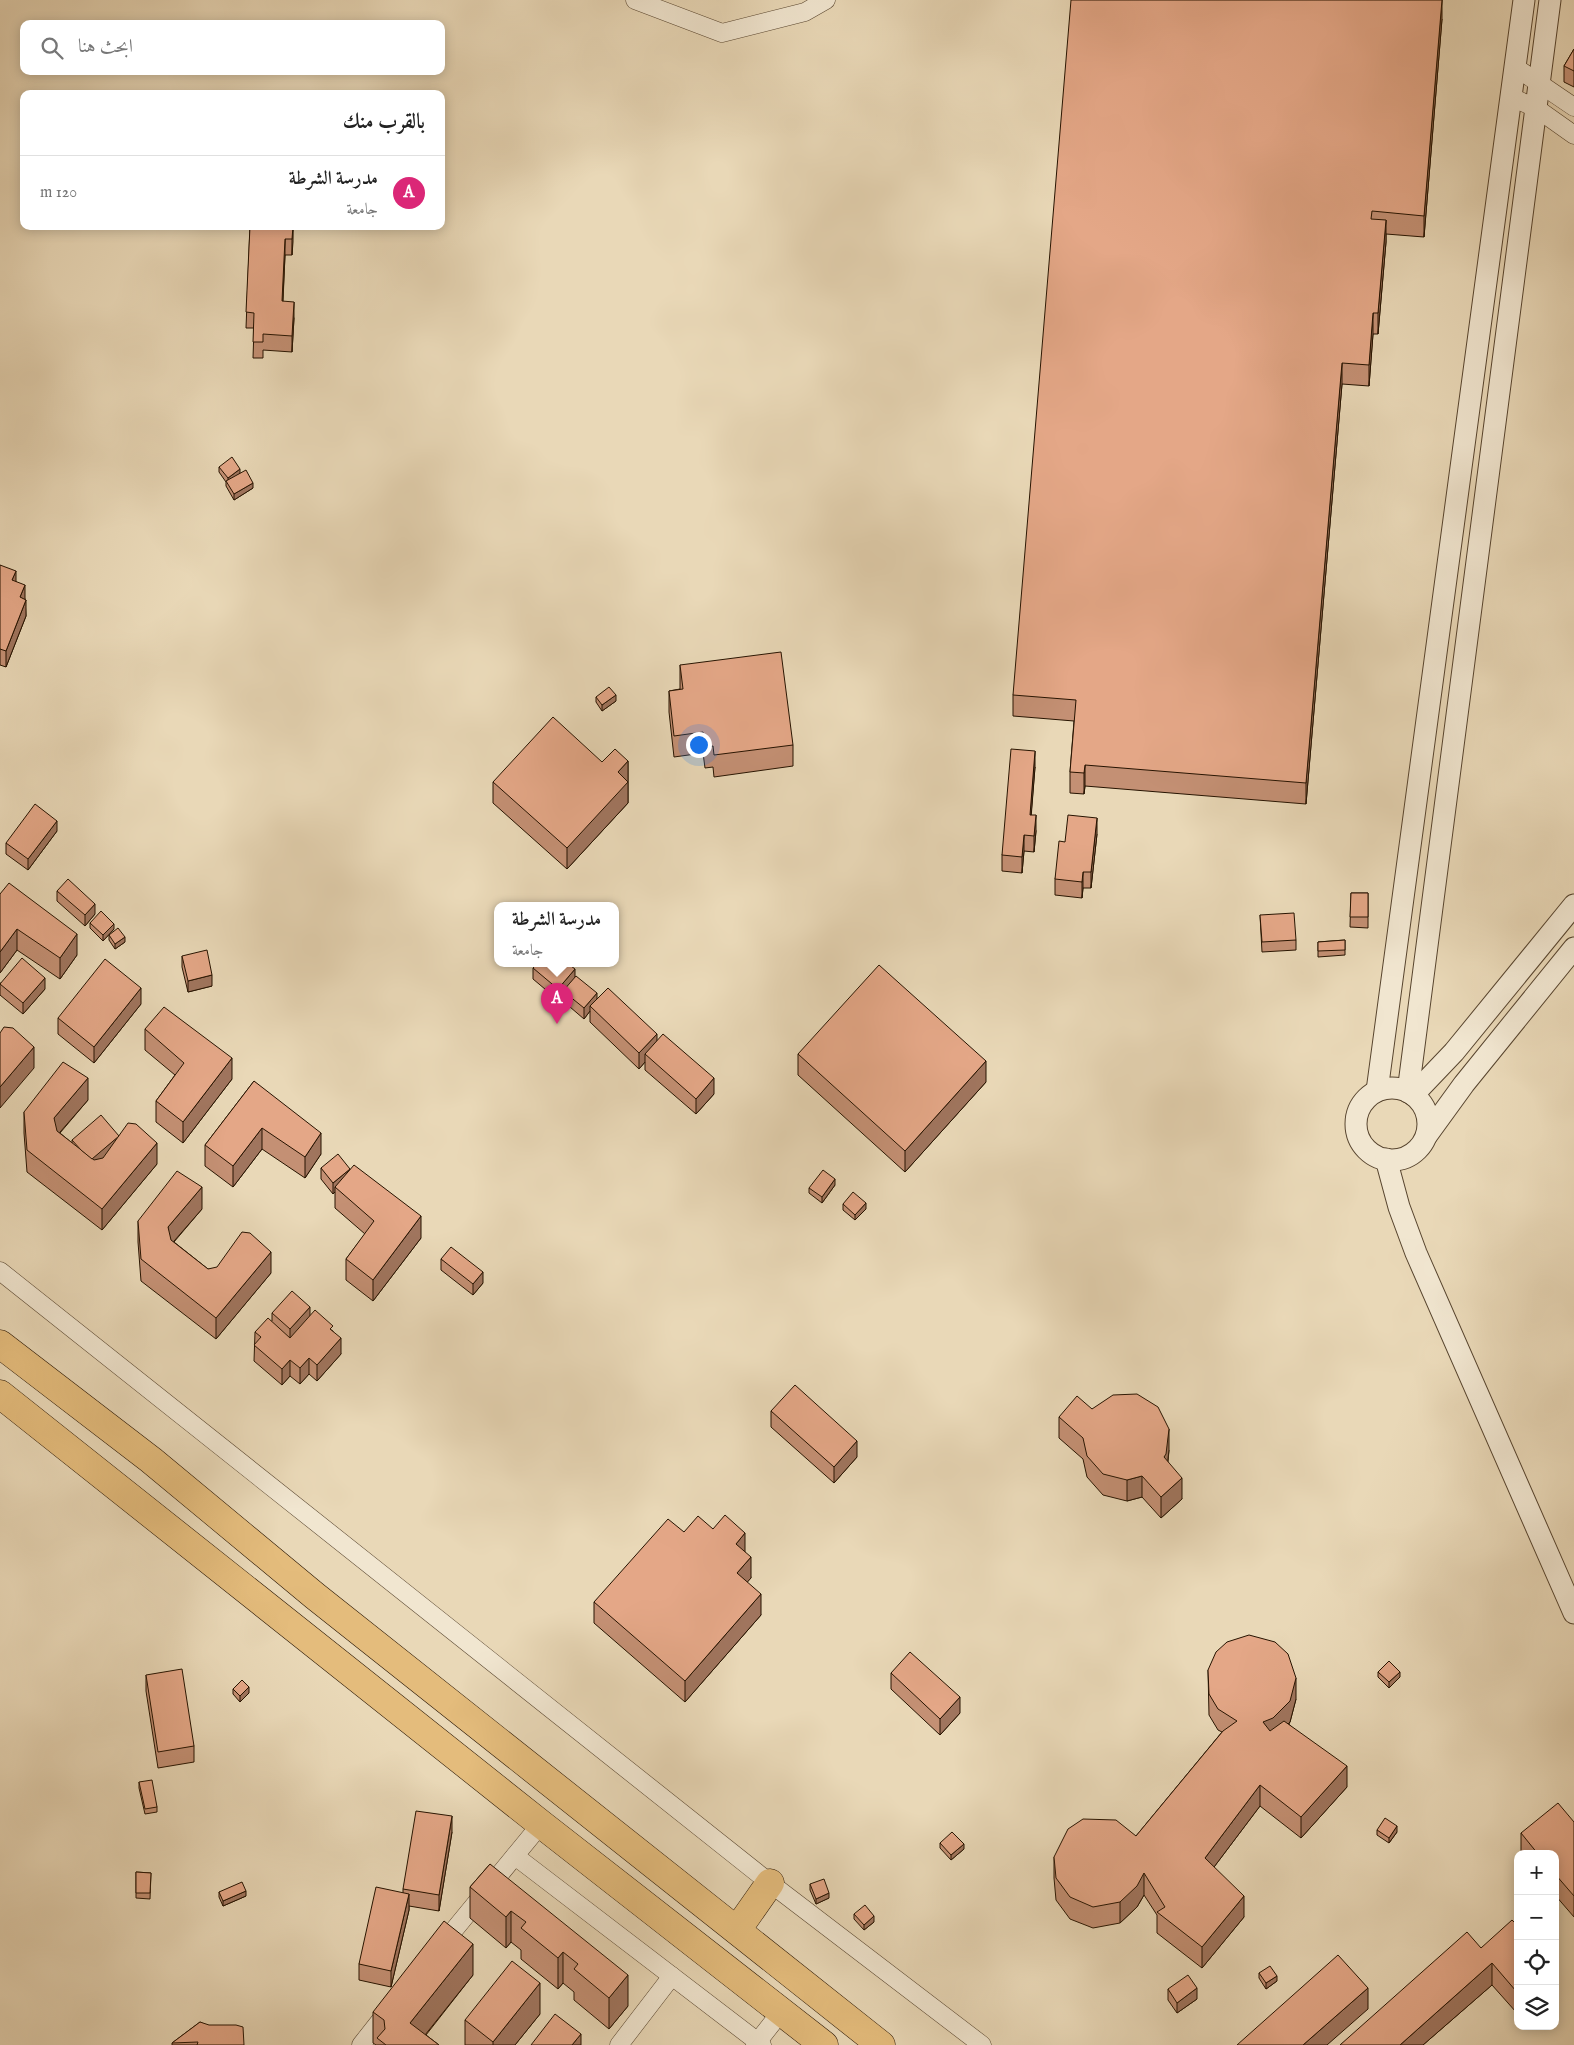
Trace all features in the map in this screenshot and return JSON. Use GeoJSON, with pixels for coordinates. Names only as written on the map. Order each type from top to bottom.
{"type":"FeatureCollection","features":[{"type":"Feature","properties":{"kind":"highway"},"geometry":{"type":"LineString","coordinates":[[0,1344],[152,1460],[316,1596],[881,2045]]}},
{"type":"Feature","properties":{"kind":"highway"},"geometry":{"type":"LineString","coordinates":[[0,1394],[541,1824],[824,2045]]}},
{"type":"Feature","properties":{"kind":"highway"},"geometry":{"type":"LineString","coordinates":[[737,1930],[770,1884]]}},
{"type":"Feature","properties":{"kind":"street"},"geometry":{"type":"LineString","coordinates":[[635,0],[722,33],[805,12],[826,0]]}},
{"type":"Feature","properties":{"kind":"street"},"geometry":{"type":"LineString","coordinates":[[1410,1094],[1550,0]]}},
{"type":"Feature","properties":{"kind":"street"},"geometry":{"type":"LineString","coordinates":[[1377,1091],[1515,67],[1522,1]]}},
{"type":"Feature","properties":{"kind":"street"},"geometry":{"type":"LineString","coordinates":[[1515,67],[1574,107]]}},
{"type":"Feature","properties":{"kind":"street"},"geometry":{"type":"LineString","coordinates":[[1511,97],[1536,108],[1574,135]]}},
{"type":"Feature","properties":{"kind":"street"},"geometry":{"type":"LineString","coordinates":[[1410,1094],[1454,1052],[1574,905]]}},
{"type":"Feature","properties":{"kind":"street"},"geometry":{"type":"LineString","coordinates":[[1427,1135],[1427,1115],[1423,1106],[1410,1094],[1398,1089],[1377,1091],[1363,1104],[1358,1113],[1358,1133],[1361,1142],[1368,1151],[1386,1159],[1396,1160],[1412,1155],[1427,1135],[1464,1084],[1574,948]]}},
{"type":"Feature","properties":{"kind":"street"},"geometry":{"type":"LineString","coordinates":[[1386,1159],[1399,1206],[1416,1253],[1574,1613]]}},
{"type":"Feature","properties":{"kind":"street"},"geometry":{"type":"LineString","coordinates":[[0,1271],[770,1884],[982,2045]]}},
{"type":"Feature","properties":{"kind":"street"},"geometry":{"type":"LineString","coordinates":[[431,1958],[541,1824]]}},
{"type":"Feature","properties":{"kind":"street"},"geometry":{"type":"LineString","coordinates":[[515,1856],[758,2044],[781,2012]]}},
{"type":"Feature","properties":{"kind":"street"},"geometry":{"type":"LineString","coordinates":[[619,2045],[672,1976]]}},
{"type":"Feature","properties":{"kind":"street"},"geometry":{"type":"LineString","coordinates":[[360,2045],[400,1996]]}},
{"type":"Feature","properties":{"kind":"building"},"geometry":{"type":"Polygon","coordinates":[[[1071,0],[1442,0],[1424,216],[1372,211],[1371,219],[1386,220],[1378,313],[1373,313],[1369,365],[1342,363],[1306,783],[1085,765],[1084,773],[1070,772],[1076,700],[1013,695],[1071,0]]]}},
{"type":"Feature","properties":{"kind":"building"},"geometry":{"type":"Polygon","coordinates":[[[1574,49],[1574,71],[1564,66],[1574,49]]]}},
{"type":"Feature","properties":{"kind":"building"},"geometry":{"type":"Polygon","coordinates":[[[250,230],[293,230],[292,239],[285,239],[282,301],[294,302],[292,336],[263,334],[263,342],[253,342],[254,313],[246,312],[250,230]]]}},
{"type":"Feature","properties":{"kind":"building"},"geometry":{"type":"Polygon","coordinates":[[[232,457],[240,469],[228,478],[219,467],[232,457]]]}},
{"type":"Feature","properties":{"kind":"building"},"geometry":{"type":"Polygon","coordinates":[[[246,470],[253,483],[234,494],[226,481],[246,470]]]}},
{"type":"Feature","properties":{"kind":"building"},"geometry":{"type":"Polygon","coordinates":[[[0,565],[16,571],[12,580],[25,585],[20,597],[26,600],[6,651],[0,649],[0,565]]]}},
{"type":"Feature","properties":{"kind":"building"},"geometry":{"type":"Polygon","coordinates":[[[781,652],[793,745],[714,755],[713,746],[705,747],[703,732],[674,736],[669,691],[683,689],[680,665],[781,652]]]}},
{"type":"Feature","properties":{"kind":"building"},"geometry":{"type":"Polygon","coordinates":[[[609,687],[616,695],[602,705],[596,697],[609,687]]]}},
{"type":"Feature","properties":{"kind":"building"},"geometry":{"type":"Polygon","coordinates":[[[553,717],[602,762],[615,749],[628,761],[618,772],[628,782],[567,848],[493,782],[553,717]]]}},
{"type":"Feature","properties":{"kind":"building"},"geometry":{"type":"Polygon","coordinates":[[[1011,749],[1035,751],[1030,815],[1036,815],[1034,836],[1024,835],[1022,857],[1002,855],[1011,749]]]}},
{"type":"Feature","properties":{"kind":"building"},"geometry":{"type":"Polygon","coordinates":[[[35,804],[57,821],[28,859],[6,843],[35,804]]]}},
{"type":"Feature","properties":{"kind":"building"},"geometry":{"type":"Polygon","coordinates":[[[1068,815],[1097,818],[1091,872],[1083,872],[1082,882],[1055,879],[1059,841],[1065,842],[1068,815]]]}},
{"type":"Feature","properties":{"kind":"building"},"geometry":{"type":"Polygon","coordinates":[[[68,879],[95,904],[85,915],[57,891],[68,879]]]}},
{"type":"Feature","properties":{"kind":"building"},"geometry":{"type":"Polygon","coordinates":[[[9,883],[77,934],[60,958],[17,929],[0,952],[0,894],[9,883]]]}},
{"type":"Feature","properties":{"kind":"building"},"geometry":{"type":"Polygon","coordinates":[[[1351,893],[1368,893],[1368,917],[1350,917],[1351,893]]]}},
{"type":"Feature","properties":{"kind":"building"},"geometry":{"type":"Polygon","coordinates":[[[101,911],[114,924],[103,935],[90,923],[101,911]]]}},
{"type":"Feature","properties":{"kind":"building"},"geometry":{"type":"Polygon","coordinates":[[[1294,913],[1296,940],[1262,942],[1260,915],[1294,913]]]}},
{"type":"Feature","properties":{"kind":"building"},"geometry":{"type":"Polygon","coordinates":[[[118,928],[125,937],[115,944],[109,935],[118,928]]]}},
{"type":"Feature","properties":{"kind":"building"},"geometry":{"type":"Polygon","coordinates":[[[1345,940],[1345,950],[1318,951],[1318,942],[1345,940]]]}},
{"type":"Feature","properties":{"kind":"building"},"geometry":{"type":"Polygon","coordinates":[[[207,950],[212,975],[188,981],[182,956],[207,950]]]}},
{"type":"Feature","properties":{"kind":"building"},"geometry":{"type":"Polygon","coordinates":[[[22,958],[45,978],[23,1003],[0,984],[22,958]]]}},
{"type":"Feature","properties":{"kind":"building"},"geometry":{"type":"Polygon","coordinates":[[[105,959],[141,988],[94,1047],[58,1018],[105,959]]]}},
{"type":"Feature","properties":{"kind":"building"},"geometry":{"type":"Polygon","coordinates":[[[879,965],[986,1061],[905,1151],[798,1054],[879,965]]]}},
{"type":"Feature","properties":{"kind":"building"},"geometry":{"type":"Polygon","coordinates":[[[572,967],[575,969],[558,989],[533,968],[572,967]]]}},
{"type":"Feature","properties":{"kind":"building"},"geometry":{"type":"Polygon","coordinates":[[[576,976],[597,993],[584,1008],[563,991],[576,976]]]}},
{"type":"Feature","properties":{"kind":"building"},"geometry":{"type":"Polygon","coordinates":[[[608,988],[657,1034],[639,1053],[590,1006],[608,988]]]}},
{"type":"Feature","properties":{"kind":"building"},"geometry":{"type":"Polygon","coordinates":[[[164,1007],[232,1058],[183,1122],[156,1101],[184,1063],[145,1029],[164,1007]]]}},
{"type":"Feature","properties":{"kind":"building"},"geometry":{"type":"Polygon","coordinates":[[[4,1027],[13,1028],[34,1047],[0,1087],[0,1033],[4,1027]]]}},
{"type":"Feature","properties":{"kind":"building"},"geometry":{"type":"Polygon","coordinates":[[[663,1034],[714,1078],[696,1099],[645,1054],[663,1034]]]}},
{"type":"Feature","properties":{"kind":"building"},"geometry":{"type":"Polygon","coordinates":[[[63,1062],[88,1078],[54,1118],[57,1131],[94,1160],[103,1158],[128,1123],[136,1124],[157,1143],[102,1209],[27,1150],[24,1112],[63,1062]]]}},
{"type":"Feature","properties":{"kind":"building"},"geometry":{"type":"Polygon","coordinates":[[[254,1081],[321,1133],[305,1157],[262,1128],[233,1166],[205,1145],[254,1081]]]}},
{"type":"Feature","properties":{"kind":"building"},"geometry":{"type":"Polygon","coordinates":[[[101,1115],[119,1136],[92,1159],[72,1140],[101,1115]]]}},
{"type":"Feature","properties":{"kind":"building"},"geometry":{"type":"Polygon","coordinates":[[[338,1154],[350,1169],[333,1183],[321,1168],[338,1154]]]}},
{"type":"Feature","properties":{"kind":"building"},"geometry":{"type":"Polygon","coordinates":[[[354,1165],[421,1216],[373,1280],[346,1259],[374,1221],[335,1187],[354,1165]]]}},
{"type":"Feature","properties":{"kind":"building"},"geometry":{"type":"Polygon","coordinates":[[[823,1170],[835,1179],[822,1197],[809,1188],[823,1170]]]}},
{"type":"Feature","properties":{"kind":"building"},"geometry":{"type":"Polygon","coordinates":[[[177,1171],[202,1187],[168,1227],[171,1240],[208,1269],[217,1267],[242,1232],[250,1233],[271,1252],[216,1318],[141,1259],[138,1221],[177,1171]]]}},
{"type":"Feature","properties":{"kind":"building"},"geometry":{"type":"Polygon","coordinates":[[[853,1192],[866,1203],[855,1215],[843,1204],[853,1192]]]}},
{"type":"Feature","properties":{"kind":"building"},"geometry":{"type":"Polygon","coordinates":[[[451,1247],[483,1272],[473,1284],[441,1259],[451,1247]]]}},
{"type":"Feature","properties":{"kind":"building"},"geometry":{"type":"Polygon","coordinates":[[[292,1291],[310,1307],[290,1329],[272,1313],[292,1291]]]}},
{"type":"Feature","properties":{"kind":"building"},"geometry":{"type":"Polygon","coordinates":[[[315,1310],[333,1326],[330,1329],[341,1338],[317,1365],[309,1358],[300,1368],[290,1360],[282,1369],[254,1345],[261,1337],[255,1332],[268,1318],[290,1338],[315,1310]]]}},
{"type":"Feature","properties":{"kind":"building"},"geometry":{"type":"Polygon","coordinates":[[[795,1385],[857,1441],[834,1467],[771,1411],[795,1385]]]}},
{"type":"Feature","properties":{"kind":"building"},"geometry":{"type":"Polygon","coordinates":[[[1137,1394],[1158,1407],[1169,1429],[1164,1457],[1182,1478],[1161,1497],[1142,1476],[1127,1480],[1103,1474],[1087,1456],[1083,1438],[1059,1417],[1077,1396],[1092,1409],[1113,1395],[1137,1394]]]}},
{"type":"Feature","properties":{"kind":"building"},"geometry":{"type":"Polygon","coordinates":[[[725,1515],[745,1533],[736,1544],[751,1557],[737,1573],[761,1594],[685,1681],[594,1602],[668,1519],[684,1532],[698,1516],[713,1529],[725,1515]]]}},
{"type":"Feature","properties":{"kind":"building"},"geometry":{"type":"Polygon","coordinates":[[[1249,1635],[1275,1642],[1288,1654],[1296,1678],[1290,1701],[1273,1718],[1263,1722],[1270,1731],[1284,1721],[1347,1766],[1301,1817],[1260,1785],[1205,1858],[1244,1896],[1202,1947],[1157,1912],[1165,1907],[1144,1873],[1137,1886],[1120,1902],[1093,1907],[1070,1897],[1056,1878],[1054,1857],[1068,1829],[1083,1819],[1116,1820],[1136,1836],[1223,1731],[1237,1721],[1218,1709],[1209,1694],[1208,1670],[1216,1652],[1227,1642],[1249,1635]]]}},
{"type":"Feature","properties":{"kind":"building"},"geometry":{"type":"Polygon","coordinates":[[[910,1652],[960,1697],[940,1719],[891,1673],[910,1652]]]}},
{"type":"Feature","properties":{"kind":"building"},"geometry":{"type":"Polygon","coordinates":[[[1389,1661],[1400,1672],[1389,1682],[1378,1672],[1389,1661]]]}},
{"type":"Feature","properties":{"kind":"building"},"geometry":{"type":"Polygon","coordinates":[[[182,1669],[194,1746],[158,1752],[146,1675],[182,1669]]]}},
{"type":"Feature","properties":{"kind":"building"},"geometry":{"type":"Polygon","coordinates":[[[242,1680],[249,1687],[240,1696],[233,1689],[242,1680]]]}},
{"type":"Feature","properties":{"kind":"building"},"geometry":{"type":"Polygon","coordinates":[[[152,1780],[157,1807],[145,1809],[139,1782],[152,1780]]]}},
{"type":"Feature","properties":{"kind":"building"},"geometry":{"type":"Polygon","coordinates":[[[1558,1803],[1574,1822],[1574,1896],[1559,1879],[1559,1850],[1535,1850],[1521,1833],[1558,1803]]]}},
{"type":"Feature","properties":{"kind":"building"},"geometry":{"type":"Polygon","coordinates":[[[416,1811],[452,1816],[439,1895],[403,1889],[416,1811]]]}},
{"type":"Feature","properties":{"kind":"building"},"geometry":{"type":"Polygon","coordinates":[[[1385,1818],[1397,1826],[1389,1838],[1377,1830],[1385,1818]]]}},
{"type":"Feature","properties":{"kind":"building"},"geometry":{"type":"Polygon","coordinates":[[[952,1832],[964,1844],[951,1855],[940,1843],[952,1832]]]}},
{"type":"Feature","properties":{"kind":"building"},"geometry":{"type":"Polygon","coordinates":[[[490,1864],[628,1975],[609,1998],[574,1969],[578,1964],[563,1952],[558,1958],[521,1928],[526,1922],[511,1911],[506,1917],[470,1887],[490,1864]]]}},
{"type":"Feature","properties":{"kind":"building"},"geometry":{"type":"Polygon","coordinates":[[[136,1872],[151,1873],[150,1893],[136,1893],[136,1872]]]}},
{"type":"Feature","properties":{"kind":"building"},"geometry":{"type":"Polygon","coordinates":[[[824,1879],[829,1893],[816,1899],[810,1884],[824,1879]]]}},
{"type":"Feature","properties":{"kind":"building"},"geometry":{"type":"Polygon","coordinates":[[[242,1882],[246,1891],[223,1901],[219,1892],[242,1882]]]}},
{"type":"Feature","properties":{"kind":"building"},"geometry":{"type":"Polygon","coordinates":[[[376,1887],[409,1894],[391,1971],[359,1964],[376,1887]]]}},
{"type":"Feature","properties":{"kind":"building"},"geometry":{"type":"Polygon","coordinates":[[[865,1905],[874,1916],[864,1925],[854,1914],[865,1905]]]}},
{"type":"Feature","properties":{"kind":"building"},"geometry":{"type":"Polygon","coordinates":[[[1512,1920],[1514,1922],[1514,1989],[1492,1963],[1400,2045],[1340,2045],[1467,1932],[1481,1948],[1512,1920]]]}},
{"type":"Feature","properties":{"kind":"building"},"geometry":{"type":"Polygon","coordinates":[[[444,1921],[473,1944],[410,2023],[439,2045],[386,2045],[377,2038],[385,2029],[384,2020],[373,2012],[444,1921]]]}},
{"type":"Feature","properties":{"kind":"building"},"geometry":{"type":"Polygon","coordinates":[[[1338,1955],[1368,1988],[1303,2045],[1237,2045],[1338,1955]]]}},
{"type":"Feature","properties":{"kind":"building"},"geometry":{"type":"Polygon","coordinates":[[[512,1961],[540,1983],[493,2042],[465,2020],[512,1961]]]}},
{"type":"Feature","properties":{"kind":"building"},"geometry":{"type":"Polygon","coordinates":[[[1270,1966],[1277,1976],[1266,1983],[1259,1973],[1270,1966]]]}},
{"type":"Feature","properties":{"kind":"building"},"geometry":{"type":"Polygon","coordinates":[[[1188,1975],[1197,1988],[1177,2003],[1168,1989],[1188,1975]]]}},
{"type":"Feature","properties":{"kind":"building"},"geometry":{"type":"Polygon","coordinates":[[[555,2014],[581,2034],[572,2045],[531,2045],[555,2014]]]}},
{"type":"Feature","properties":{"kind":"building"},"geometry":{"type":"Polygon","coordinates":[[[200,2022],[209,2025],[236,2025],[243,2027],[244,2045],[197,2045],[198,2042],[172,2043],[200,2022]]]}},
{"type":"Feature","properties":{"kind":"place","name":"مدرسة الشرطة"},"geometry":{"type":"Point","coordinates":[557,1024]}}]}
